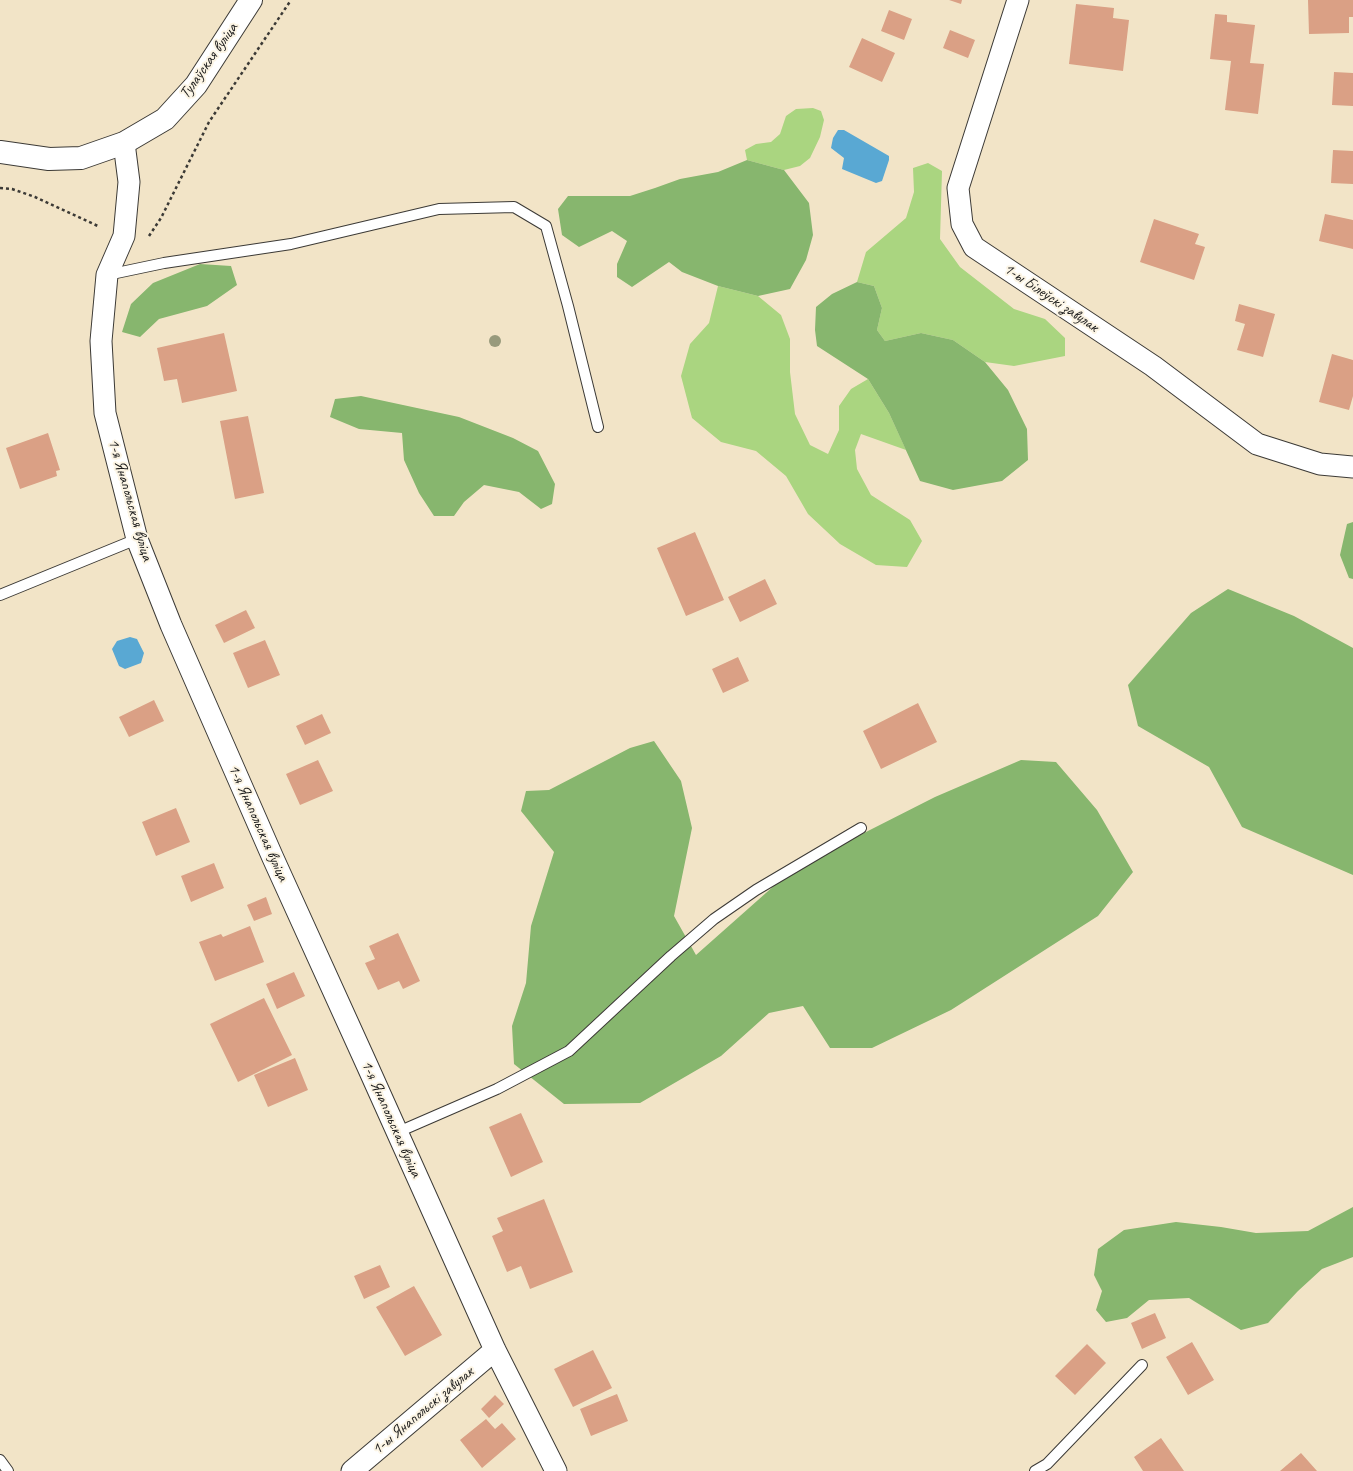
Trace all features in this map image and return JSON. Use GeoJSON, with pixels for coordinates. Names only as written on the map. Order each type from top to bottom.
{"type":"FeatureCollection","features":[{"type":"Feature","properties":{"kind":"main road","name":"Тулаўская вуліца"},"geometry":{"type":"LineString","coordinates":[[0,152],[49,159],[81,158],[124,144],[165,118],[196,85],[251,0]]}},
{"type":"Feature","properties":{"kind":"street","name":"1-ы Білеўскі завулак"},"geometry":{"type":"LineString","coordinates":[[1018,0],[958,188],[962,224],[974,247],[1153,366],[1257,444],[1320,464],[1353,466]]}},
{"type":"Feature","properties":{"kind":"street","name":"1-я Янапольская вуліца"},"geometry":{"type":"LineString","coordinates":[[124,144],[129,182],[124,236],[107,275],[101,341],[106,413],[137,539],[171,625],[266,844],[398,1132],[495,1350],[556,1471]]}},
{"type":"Feature","properties":{"kind":"street","name":"1-ы Янапольскі завулак"},"geometry":{"type":"LineString","coordinates":[[352,1471],[495,1350]]}},
{"type":"Feature","properties":{"kind":"lane"},"geometry":{"type":"LineString","coordinates":[[107,275],[164,263],[291,244],[439,209],[514,207],[546,226],[568,306],[598,427]]}},
{"type":"Feature","properties":{"kind":"lane"},"geometry":{"type":"LineString","coordinates":[[0,595],[137,539]]}},
{"type":"Feature","properties":{"kind":"lane"},"geometry":{"type":"LineString","coordinates":[[398,1132],[497,1089],[569,1051],[671,956],[714,919],[756,890],[861,828]]}},
{"type":"Feature","properties":{"kind":"lane"},"geometry":{"type":"LineString","coordinates":[[1035,1471],[1047,1464],[1142,1365]]}},
{"type":"Feature","properties":{"kind":"lane"},"geometry":{"type":"LineString","coordinates":[[0,1460],[8,1471]]}},
{"type":"Feature","properties":{"kind":"path"},"geometry":{"type":"LineString","coordinates":[[144,239],[149,237],[161,218],[209,122],[291,0]]}},
{"type":"Feature","properties":{"kind":"path"},"geometry":{"type":"LineString","coordinates":[[0,188],[12,189],[35,197],[103,228]]}},
{"type":"Feature","properties":{"kind":"green space"},"geometry":{"type":"Polygon","coordinates":[[[813,108],[821,111],[824,120],[820,137],[810,158],[800,166],[784,170],[747,160],[745,150],[756,144],[771,142],[780,134],[786,116],[796,109],[813,108]]]}},
{"type":"Feature","properties":{"kind":"green space"},"geometry":{"type":"Polygon","coordinates":[[[747,160],[784,170],[809,203],[813,235],[806,260],[790,289],[758,296],[718,286],[682,272],[669,262],[632,287],[617,277],[617,264],[627,241],[612,231],[579,247],[562,235],[558,209],[568,196],[630,196],[680,179],[718,172],[747,160]]]}},
{"type":"Feature","properties":{"kind":"green space"},"geometry":{"type":"Polygon","coordinates":[[[928,163],[942,171],[940,239],[960,267],[1014,309],[1045,319],[1065,338],[1065,356],[1014,366],[985,362],[953,340],[921,333],[885,341],[877,330],[882,308],[874,286],[857,282],[866,252],[906,218],[914,192],[913,168],[928,163]]]}},
{"type":"Feature","properties":{"kind":"green space"},"geometry":{"type":"Polygon","coordinates":[[[200,264],[231,266],[237,285],[207,306],[159,319],[140,337],[122,332],[131,304],[153,283],[200,264]]]}},
{"type":"Feature","properties":{"kind":"green space"},"geometry":{"type":"Polygon","coordinates":[[[857,282],[874,286],[882,308],[877,330],[885,341],[921,333],[953,340],[985,362],[1008,390],[1027,429],[1028,460],[1002,481],[953,490],[920,481],[889,413],[868,379],[817,346],[815,330],[816,307],[832,294],[857,282]]]}},
{"type":"Feature","properties":{"kind":"green space"},"geometry":{"type":"Polygon","coordinates":[[[718,286],[758,296],[781,315],[790,339],[790,372],[795,414],[810,445],[828,454],[839,430],[839,406],[851,389],[868,379],[889,413],[906,450],[861,434],[855,450],[857,469],[871,495],[910,520],[922,541],[907,567],[876,565],[840,544],[808,514],[786,476],[756,451],[721,442],[692,418],[681,376],[690,344],[709,323],[718,286]]]}},
{"type":"Feature","properties":{"kind":"green space"},"geometry":{"type":"Polygon","coordinates":[[[361,396],[459,417],[513,438],[538,451],[555,484],[552,504],[541,509],[519,492],[484,485],[464,502],[454,516],[434,516],[419,493],[404,460],[402,433],[359,429],[330,417],[335,399],[361,396]]]}},
{"type":"Feature","properties":{"kind":"green space"},"geometry":{"type":"Polygon","coordinates":[[[1353,522],[1353,579],[1349,578],[1340,555],[1347,524],[1353,522]]]}},
{"type":"Feature","properties":{"kind":"green space"},"geometry":{"type":"Polygon","coordinates":[[[1228,589],[1294,616],[1353,648],[1353,875],[1242,827],[1209,767],[1138,726],[1128,685],[1191,613],[1228,589]]]}},
{"type":"Feature","properties":{"kind":"green space"},"geometry":{"type":"Polygon","coordinates":[[[654,741],[681,781],[692,828],[674,916],[696,955],[793,869],[935,797],[1021,760],[1056,762],[1097,810],[1133,872],[1098,916],[951,1010],[872,1048],[830,1048],[803,1006],[769,1013],[721,1056],[640,1103],[564,1104],[514,1064],[512,1026],[526,983],[531,926],[554,852],[521,811],[526,791],[549,790],[630,748],[654,741]]]}},
{"type":"Feature","properties":{"kind":"green space"},"geometry":{"type":"Polygon","coordinates":[[[1353,1207],[1353,1257],[1322,1269],[1298,1291],[1268,1323],[1241,1330],[1189,1298],[1149,1300],[1127,1318],[1106,1322],[1096,1310],[1102,1291],[1094,1275],[1098,1249],[1124,1230],[1176,1222],[1256,1233],[1308,1231],[1353,1207]]]}},
{"type":"Feature","properties":{"kind":"water"},"geometry":{"type":"Polygon","coordinates":[[[838,130],[844,130],[889,156],[882,181],[876,183],[842,169],[844,158],[831,148],[833,138],[838,130]]]}},
{"type":"Feature","properties":{"kind":"water"},"geometry":{"type":"Polygon","coordinates":[[[130,637],[137,639],[144,653],[141,663],[125,669],[119,666],[112,649],[117,641],[130,637]]]}},
{"type":"Feature","properties":{"kind":"building"},"geometry":{"type":"Polygon","coordinates":[[[949,0],[962,0],[961,4],[949,0]]]}},
{"type":"Feature","properties":{"kind":"building"},"geometry":{"type":"Polygon","coordinates":[[[1308,0],[1353,0],[1353,17],[1349,17],[1349,33],[1309,34],[1308,0]]]}},
{"type":"Feature","properties":{"kind":"building"},"geometry":{"type":"Polygon","coordinates":[[[1076,4],[1114,8],[1113,18],[1129,20],[1123,71],[1069,64],[1076,4]]]}},
{"type":"Feature","properties":{"kind":"building"},"geometry":{"type":"Polygon","coordinates":[[[889,10],[912,19],[904,40],[881,31],[889,10]]]}},
{"type":"Feature","properties":{"kind":"building"},"geometry":{"type":"Polygon","coordinates":[[[1215,14],[1227,15],[1227,22],[1255,25],[1250,63],[1264,64],[1258,114],[1225,110],[1231,61],[1210,59],[1215,14]]]}},
{"type":"Feature","properties":{"kind":"building"},"geometry":{"type":"Polygon","coordinates":[[[950,30],[975,40],[968,58],[943,48],[950,30]]]}},
{"type":"Feature","properties":{"kind":"building"},"geometry":{"type":"Polygon","coordinates":[[[862,38],[895,53],[882,82],[849,67],[862,38]]]}},
{"type":"Feature","properties":{"kind":"building"},"geometry":{"type":"Polygon","coordinates":[[[1334,72],[1353,73],[1353,106],[1332,105],[1334,72]]]}},
{"type":"Feature","properties":{"kind":"building"},"geometry":{"type":"Polygon","coordinates":[[[1333,150],[1353,151],[1353,184],[1331,183],[1333,150]]]}},
{"type":"Feature","properties":{"kind":"building"},"geometry":{"type":"Polygon","coordinates":[[[1325,214],[1353,220],[1353,249],[1319,241],[1325,214]]]}},
{"type":"Feature","properties":{"kind":"building"},"geometry":{"type":"Polygon","coordinates":[[[1154,219],[1199,234],[1195,244],[1205,247],[1194,280],[1140,262],[1154,219]]]}},
{"type":"Feature","properties":{"kind":"building"},"geometry":{"type":"Polygon","coordinates":[[[1239,304],[1275,314],[1263,357],[1237,350],[1245,324],[1235,321],[1239,304]]]}},
{"type":"Feature","properties":{"kind":"building"},"geometry":{"type":"Polygon","coordinates":[[[224,333],[237,391],[182,403],[177,379],[164,381],[157,348],[224,333]]]}},
{"type":"Feature","properties":{"kind":"building"},"geometry":{"type":"Polygon","coordinates":[[[1332,354],[1353,360],[1353,396],[1349,410],[1319,402],[1332,354]]]}},
{"type":"Feature","properties":{"kind":"building"},"geometry":{"type":"Polygon","coordinates":[[[248,416],[264,493],[235,499],[220,421],[248,416]]]}},
{"type":"Feature","properties":{"kind":"building"},"geometry":{"type":"Polygon","coordinates":[[[48,433],[60,470],[56,471],[57,476],[20,489],[6,448],[48,433]]]}},
{"type":"Feature","properties":{"kind":"building"},"geometry":{"type":"Polygon","coordinates":[[[695,532],[724,600],[686,616],[657,548],[695,532]]]}},
{"type":"Feature","properties":{"kind":"building"},"geometry":{"type":"Polygon","coordinates":[[[765,579],[777,604],[740,622],[728,597],[765,579]]]}},
{"type":"Feature","properties":{"kind":"building"},"geometry":{"type":"Polygon","coordinates":[[[246,610],[255,628],[224,643],[215,625],[246,610]]]}},
{"type":"Feature","properties":{"kind":"building"},"geometry":{"type":"Polygon","coordinates":[[[265,640],[280,675],[248,688],[233,653],[265,640]]]}},
{"type":"Feature","properties":{"kind":"building"},"geometry":{"type":"Polygon","coordinates":[[[738,657],[749,681],[723,693],[712,669],[738,657]]]}},
{"type":"Feature","properties":{"kind":"building"},"geometry":{"type":"Polygon","coordinates":[[[154,700],[164,721],[129,737],[119,717],[154,700]]]}},
{"type":"Feature","properties":{"kind":"building"},"geometry":{"type":"Polygon","coordinates":[[[918,703],[937,742],[881,769],[863,731],[918,703]]]}},
{"type":"Feature","properties":{"kind":"building"},"geometry":{"type":"Polygon","coordinates":[[[322,714],[331,733],[305,745],[296,726],[322,714]]]}},
{"type":"Feature","properties":{"kind":"building"},"geometry":{"type":"Polygon","coordinates":[[[318,760],[333,791],[300,805],[286,774],[318,760]]]}},
{"type":"Feature","properties":{"kind":"building"},"geometry":{"type":"Polygon","coordinates":[[[176,808],[190,842],[156,856],[142,822],[176,808]]]}},
{"type":"Feature","properties":{"kind":"building"},"geometry":{"type":"Polygon","coordinates":[[[214,863],[224,888],[191,902],[181,876],[214,863]]]}},
{"type":"Feature","properties":{"kind":"building"},"geometry":{"type":"Polygon","coordinates":[[[266,897],[272,914],[254,921],[247,905],[266,897]]]}},
{"type":"Feature","properties":{"kind":"building"},"geometry":{"type":"Polygon","coordinates":[[[250,926],[264,962],[215,981],[199,942],[221,934],[223,937],[250,926]]]}},
{"type":"Feature","properties":{"kind":"building"},"geometry":{"type":"Polygon","coordinates":[[[398,933],[420,981],[403,989],[399,981],[378,990],[365,963],[375,959],[369,946],[398,933]]]}},
{"type":"Feature","properties":{"kind":"building"},"geometry":{"type":"Polygon","coordinates":[[[294,972],[305,996],[277,1009],[266,984],[294,972]]]}},
{"type":"Feature","properties":{"kind":"building"},"geometry":{"type":"Polygon","coordinates":[[[264,998],[292,1055],[238,1082],[210,1024],[264,998]]]}},
{"type":"Feature","properties":{"kind":"building"},"geometry":{"type":"Polygon","coordinates":[[[295,1058],[308,1090],[268,1107],[254,1075],[295,1058]]]}},
{"type":"Feature","properties":{"kind":"building"},"geometry":{"type":"Polygon","coordinates":[[[521,1113],[543,1162],[511,1177],[489,1127],[521,1113]]]}},
{"type":"Feature","properties":{"kind":"building"},"geometry":{"type":"Polygon","coordinates":[[[544,1199],[573,1272],[530,1289],[521,1266],[507,1272],[492,1236],[503,1231],[497,1218],[544,1199]]]}},
{"type":"Feature","properties":{"kind":"building"},"geometry":{"type":"Polygon","coordinates":[[[380,1265],[390,1287],[364,1299],[354,1276],[380,1265]]]}},
{"type":"Feature","properties":{"kind":"building"},"geometry":{"type":"Polygon","coordinates":[[[414,1286],[442,1335],[405,1356],[376,1307],[414,1286]]]}},
{"type":"Feature","properties":{"kind":"building"},"geometry":{"type":"Polygon","coordinates":[[[1155,1313],[1166,1338],[1142,1349],[1131,1323],[1155,1313]]]}},
{"type":"Feature","properties":{"kind":"building"},"geometry":{"type":"Polygon","coordinates":[[[1192,1342],[1214,1380],[1188,1395],[1166,1357],[1192,1342]]]}},
{"type":"Feature","properties":{"kind":"building"},"geometry":{"type":"Polygon","coordinates":[[[1087,1344],[1106,1363],[1075,1395],[1055,1376],[1087,1344]]]}},
{"type":"Feature","properties":{"kind":"building"},"geometry":{"type":"Polygon","coordinates":[[[593,1350],[612,1388],[573,1407],[554,1369],[593,1350]]]}},
{"type":"Feature","properties":{"kind":"building"},"geometry":{"type":"Polygon","coordinates":[[[617,1394],[628,1421],[591,1436],[580,1409],[617,1394]]]}},
{"type":"Feature","properties":{"kind":"building"},"geometry":{"type":"Polygon","coordinates":[[[495,1395],[504,1404],[489,1418],[481,1409],[495,1395]]]}},
{"type":"Feature","properties":{"kind":"building"},"geometry":{"type":"Polygon","coordinates":[[[486,1419],[495,1429],[502,1423],[516,1439],[482,1468],[460,1440],[486,1419]]]}},
{"type":"Feature","properties":{"kind":"building"},"geometry":{"type":"Polygon","coordinates":[[[1161,1438],[1184,1471],[1143,1471],[1134,1457],[1161,1438]]]}},
{"type":"Feature","properties":{"kind":"building"},"geometry":{"type":"Polygon","coordinates":[[[1301,1453],[1317,1471],[1280,1471],[1301,1453]]]}}]}
